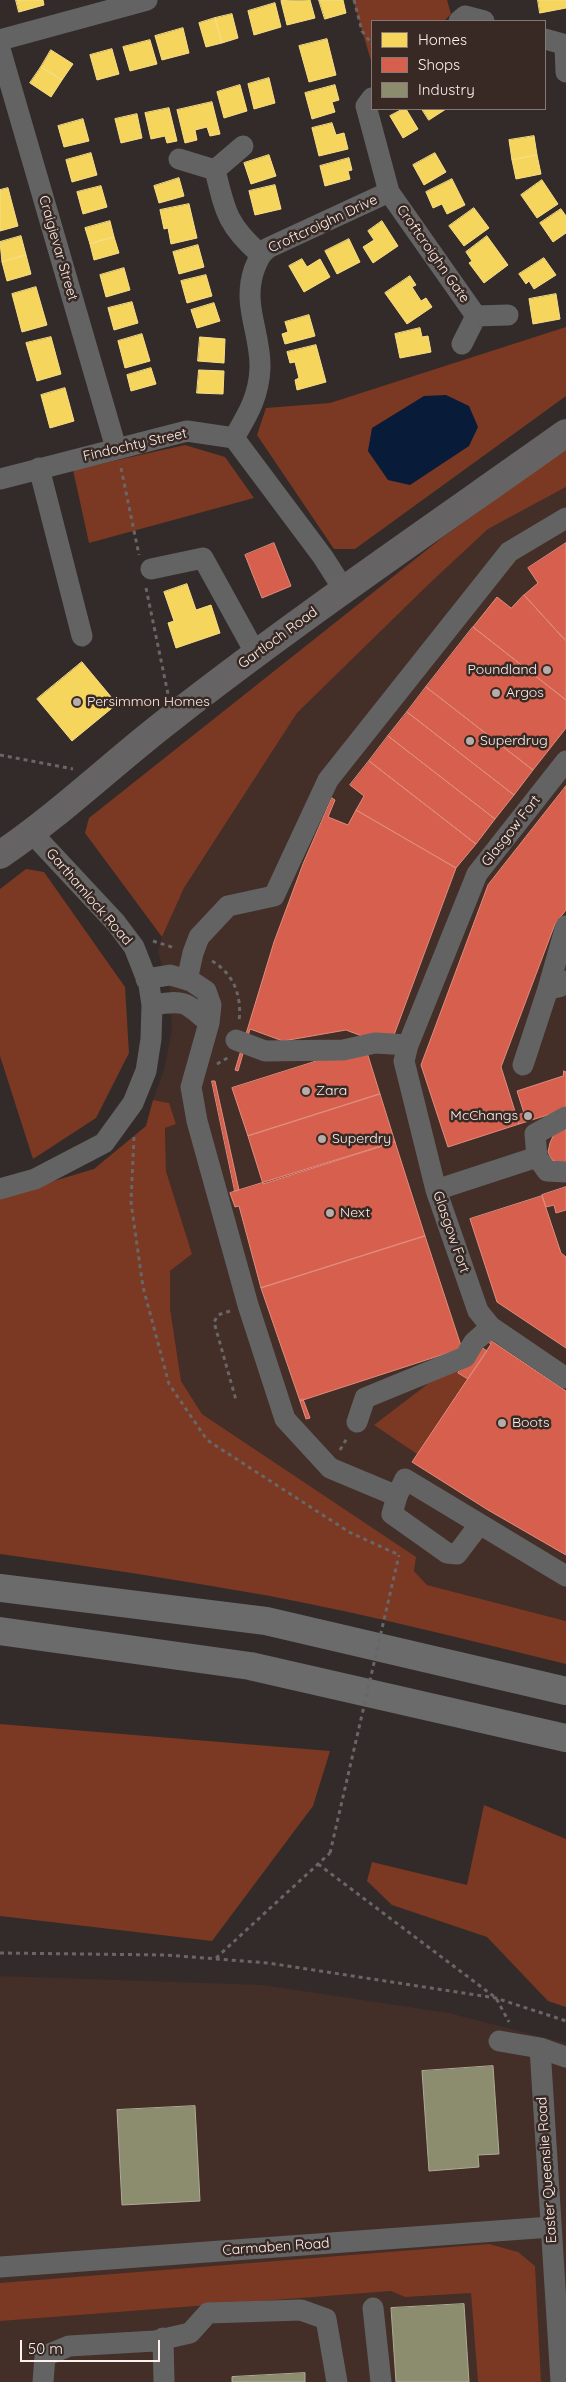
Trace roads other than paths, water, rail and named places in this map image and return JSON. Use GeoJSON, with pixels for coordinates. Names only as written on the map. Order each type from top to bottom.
{"type":"FeatureCollection","features":[{"type":"Feature","properties":{"kind":"highway"},"geometry":{"type":"LineString","coordinates":[[0,1588],[266,1621],[566,1691]]}},
{"type":"Feature","properties":{"kind":"highway"},"geometry":{"type":"LineString","coordinates":[[0,1631],[250,1666],[566,1738]]}},
{"type":"Feature","properties":{"kind":"main road","name":"Gartloch Road"},"geometry":{"type":"LineString","coordinates":[[0,855],[32,833],[172,716],[344,590],[566,433]]}},
{"type":"Feature","properties":{"kind":"street"},"geometry":{"type":"LineString","coordinates":[[0,40],[147,0]]}},
{"type":"Feature","properties":{"kind":"street"},"geometry":{"type":"LineString","coordinates":[[460,20],[465,16],[480,20]]}},
{"type":"Feature","properties":{"kind":"street"},"geometry":{"type":"LineString","coordinates":[[558,43],[566,72]]}},
{"type":"Feature","properties":{"kind":"street","name":"Craigievar Street"},"geometry":{"type":"LineString","coordinates":[[0,49],[116,448]]}},
{"type":"Feature","properties":{"kind":"street","name":"Croftcroighn Drive"},"geometry":{"type":"LineString","coordinates":[[234,438],[256,398],[260,366],[249,301],[250,284],[260,254],[268,248],[389,192],[366,106],[371,99]]}},
{"type":"Feature","properties":{"kind":"street"},"geometry":{"type":"LineString","coordinates":[[214,170],[242,146]]}},
{"type":"Feature","properties":{"kind":"street"},"geometry":{"type":"LineString","coordinates":[[179,159],[214,170]]}},
{"type":"Feature","properties":{"kind":"street"},"geometry":{"type":"LineString","coordinates":[[214,170],[226,213],[242,238],[260,254]]}},
{"type":"Feature","properties":{"kind":"street","name":"Croftcroighn Gate"},"geometry":{"type":"LineString","coordinates":[[389,192],[476,316]]}},
{"type":"Feature","properties":{"kind":"street","name":"Croftcroighn Gate"},"geometry":{"type":"LineString","coordinates":[[476,316],[508,315]]}},
{"type":"Feature","properties":{"kind":"street","name":"Croftcroighn Gate"},"geometry":{"type":"LineString","coordinates":[[462,344],[476,316]]}},
{"type":"Feature","properties":{"kind":"street","name":"Findochty Street"},"geometry":{"type":"LineString","coordinates":[[0,479],[187,431],[234,438]]}},
{"type":"Feature","properties":{"kind":"street"},"geometry":{"type":"LineString","coordinates":[[234,438],[322,557],[344,590]]}},
{"type":"Feature","properties":{"kind":"street"},"geometry":{"type":"LineString","coordinates":[[39,468],[82,636]]}},
{"type":"Feature","properties":{"kind":"street"},"geometry":{"type":"LineString","coordinates":[[187,980],[192,953],[199,937],[228,906],[274,896],[328,780],[509,552],[566,518]]}},
{"type":"Feature","properties":{"kind":"street"},"geometry":{"type":"LineString","coordinates":[[151,569],[203,558],[256,654]]}},
{"type":"Feature","properties":{"kind":"street","name":"Glasgow Fort"},"geometry":{"type":"LineString","coordinates":[[566,761],[477,874],[408,1045],[404,1060],[436,1190],[478,1311],[491,1327],[566,1378]]}},
{"type":"Feature","properties":{"kind":"street","name":"Garthamlock Road"},"geometry":{"type":"LineString","coordinates":[[0,1189],[35,1179],[104,1143],[133,1103],[146,1071],[151,1039],[152,1005],[146,979],[134,947],[116,923],[32,833]]}},
{"type":"Feature","properties":{"kind":"street"},"geometry":{"type":"LineString","coordinates":[[523,1065],[557,985],[566,926]]}},
{"type":"Feature","properties":{"kind":"street"},"geometry":{"type":"LineString","coordinates":[[146,979],[170,975],[187,980],[206,991],[211,1005],[191,1087],[205,1150],[248,1305],[285,1419],[330,1468],[397,1496]]}},
{"type":"Feature","properties":{"kind":"street"},"geometry":{"type":"LineString","coordinates":[[152,1005],[176,1002],[190,1005],[208,1023]]}},
{"type":"Feature","properties":{"kind":"street"},"geometry":{"type":"LineString","coordinates":[[236,1040],[265,1051],[343,1050],[375,1043],[408,1045]]}},
{"type":"Feature","properties":{"kind":"street"},"geometry":{"type":"LineString","coordinates":[[566,1117],[535,1134],[537,1157],[547,1171],[566,1172]]}},
{"type":"Feature","properties":{"kind":"street"},"geometry":{"type":"LineString","coordinates":[[436,1190],[537,1157]]}},
{"type":"Feature","properties":{"kind":"street"},"geometry":{"type":"LineString","coordinates":[[357,1422],[365,1398],[465,1357],[474,1342],[491,1327]]}},
{"type":"Feature","properties":{"kind":"street"},"geometry":{"type":"LineString","coordinates":[[479,1524],[457,1554],[447,1553],[392,1514],[397,1496],[405,1479],[566,1576]]}},
{"type":"Feature","properties":{"kind":"street"},"geometry":{"type":"LineString","coordinates":[[499,2041],[566,2056]]}},
{"type":"Feature","properties":{"kind":"street","name":"Easter Queenslie Road"},"geometry":{"type":"LineString","coordinates":[[530,2047],[551,2227],[561,2382]]}},
{"type":"Feature","properties":{"kind":"street","name":"Carmaben Road"},"geometry":{"type":"LineString","coordinates":[[0,2267],[551,2227]]}},
{"type":"Feature","properties":{"kind":"street"},"geometry":{"type":"LineString","coordinates":[[373,2308],[381,2382]]}},
{"type":"Feature","properties":{"kind":"street"},"geometry":{"type":"LineString","coordinates":[[44,2382],[45,2356],[69,2346],[155,2342],[163,2338],[190,2333],[208,2313],[301,2310],[326,2319],[337,2382]]}},
{"type":"Feature","properties":{"kind":"street"},"geometry":{"type":"LineString","coordinates":[[163,2338],[164,2382]]}},
{"type":"Feature","properties":{"kind":"water"},"geometry":{"type":"Polygon","coordinates":[[[446,395],[469,406],[478,427],[469,446],[410,485],[388,480],[368,451],[372,428],[424,396],[446,395]]]}},
{"type":"Feature","properties":{"kind":"place","name":"Poundland"},"geometry":{"type":"Point","coordinates":[547,670]}},
{"type":"Feature","properties":{"kind":"place","name":"Argos"},"geometry":{"type":"Point","coordinates":[496,693]}},
{"type":"Feature","properties":{"kind":"place","name":"Persimmon Homes"},"geometry":{"type":"Point","coordinates":[77,702]}},
{"type":"Feature","properties":{"kind":"place","name":"Superdrug"},"geometry":{"type":"Point","coordinates":[470,741]}},
{"type":"Feature","properties":{"kind":"place","name":"Zara"},"geometry":{"type":"Point","coordinates":[306,1091]}},
{"type":"Feature","properties":{"kind":"place","name":"McChangs"},"geometry":{"type":"Point","coordinates":[528,1116]}},
{"type":"Feature","properties":{"kind":"place","name":"Superdry"},"geometry":{"type":"Point","coordinates":[322,1139]}},
{"type":"Feature","properties":{"kind":"place","name":"Next"},"geometry":{"type":"Point","coordinates":[330,1213]}},
{"type":"Feature","properties":{"kind":"place","name":"Boots"},"geometry":{"type":"Point","coordinates":[502,1423]}}]}
